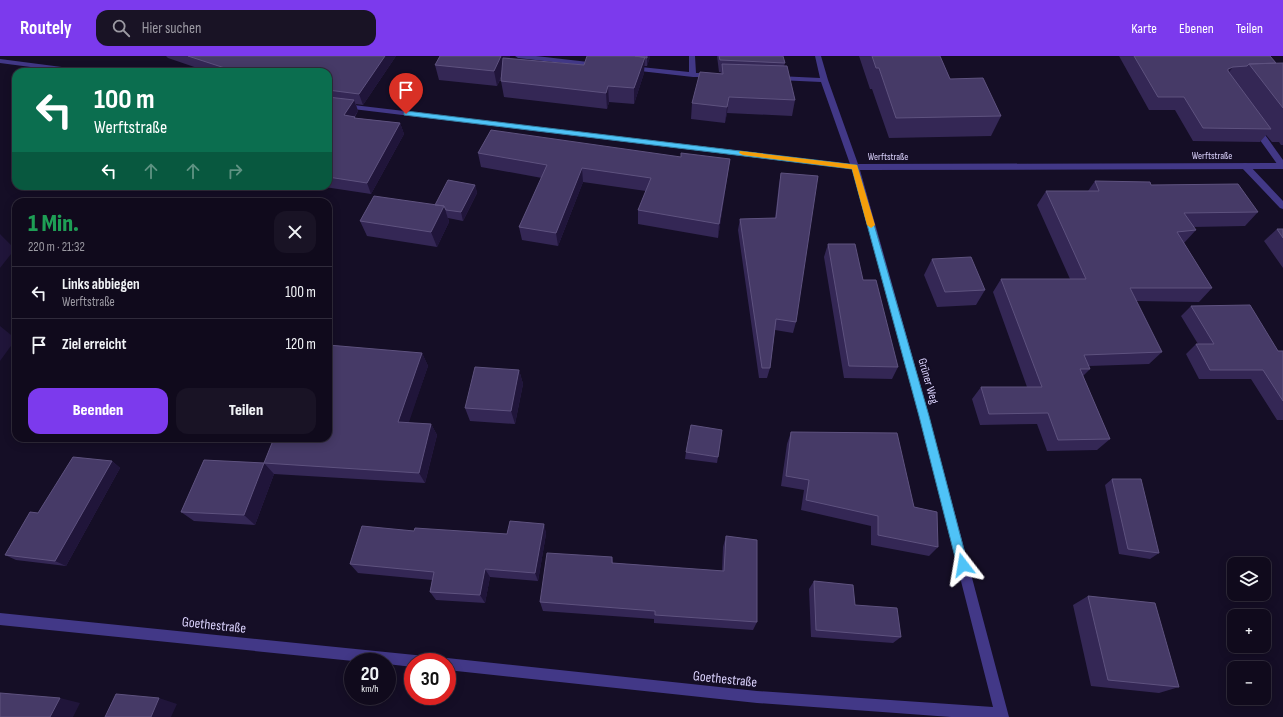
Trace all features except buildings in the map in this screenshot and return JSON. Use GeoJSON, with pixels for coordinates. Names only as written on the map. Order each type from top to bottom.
{"type":"FeatureCollection","features":[{"type":"Feature","properties":{"kind":"street"},"geometry":{"type":"LineString","coordinates":[[518,56],[606,66]]}},
{"type":"Feature","properties":{"kind":"street"},"geometry":{"type":"LineString","coordinates":[[692,56],[693,75]]}},
{"type":"Feature","properties":{"kind":"street","name":"Grüner Weg"},"geometry":{"type":"LineString","coordinates":[[818,56],[824,80],[855,167],[924,416],[1002,716]]}},
{"type":"Feature","properties":{"kind":"street"},"geometry":{"type":"LineString","coordinates":[[0,61],[54,68]]}},
{"type":"Feature","properties":{"kind":"street"},"geometry":{"type":"LineString","coordinates":[[621,67],[708,76]]}},
{"type":"Feature","properties":{"kind":"street"},"geometry":{"type":"LineString","coordinates":[[770,78],[824,80]]}},
{"type":"Feature","properties":{"kind":"street","name":"Werftstraße"},"geometry":{"type":"LineString","coordinates":[[332,104],[855,167],[1283,166]]}},
{"type":"Feature","properties":{"kind":"street"},"geometry":{"type":"LineString","coordinates":[[1251,121],[1283,166]]}},
{"type":"Feature","properties":{"kind":"street"},"geometry":{"type":"LineString","coordinates":[[1245,166],[1283,206]]}},
{"type":"Feature","properties":{"kind":"street","name":"Goethestraße"},"geometry":{"type":"LineString","coordinates":[[0,619],[404,660]]}},
{"type":"Feature","properties":{"kind":"street","name":"Goethestraße"},"geometry":{"type":"LineString","coordinates":[[456,665],[757,697],[1002,716]]}},
{"type":"Feature","properties":{"kind":"slow traffic"},"geometry":{"type":"LineString","coordinates":[[743,153],[855,167],[871,225]]}},
{"type":"Feature","properties":{"kind":"route"},"geometry":{"type":"LineString","coordinates":[[406,114],[855,167],[924,416],[963,565]]}}]}
